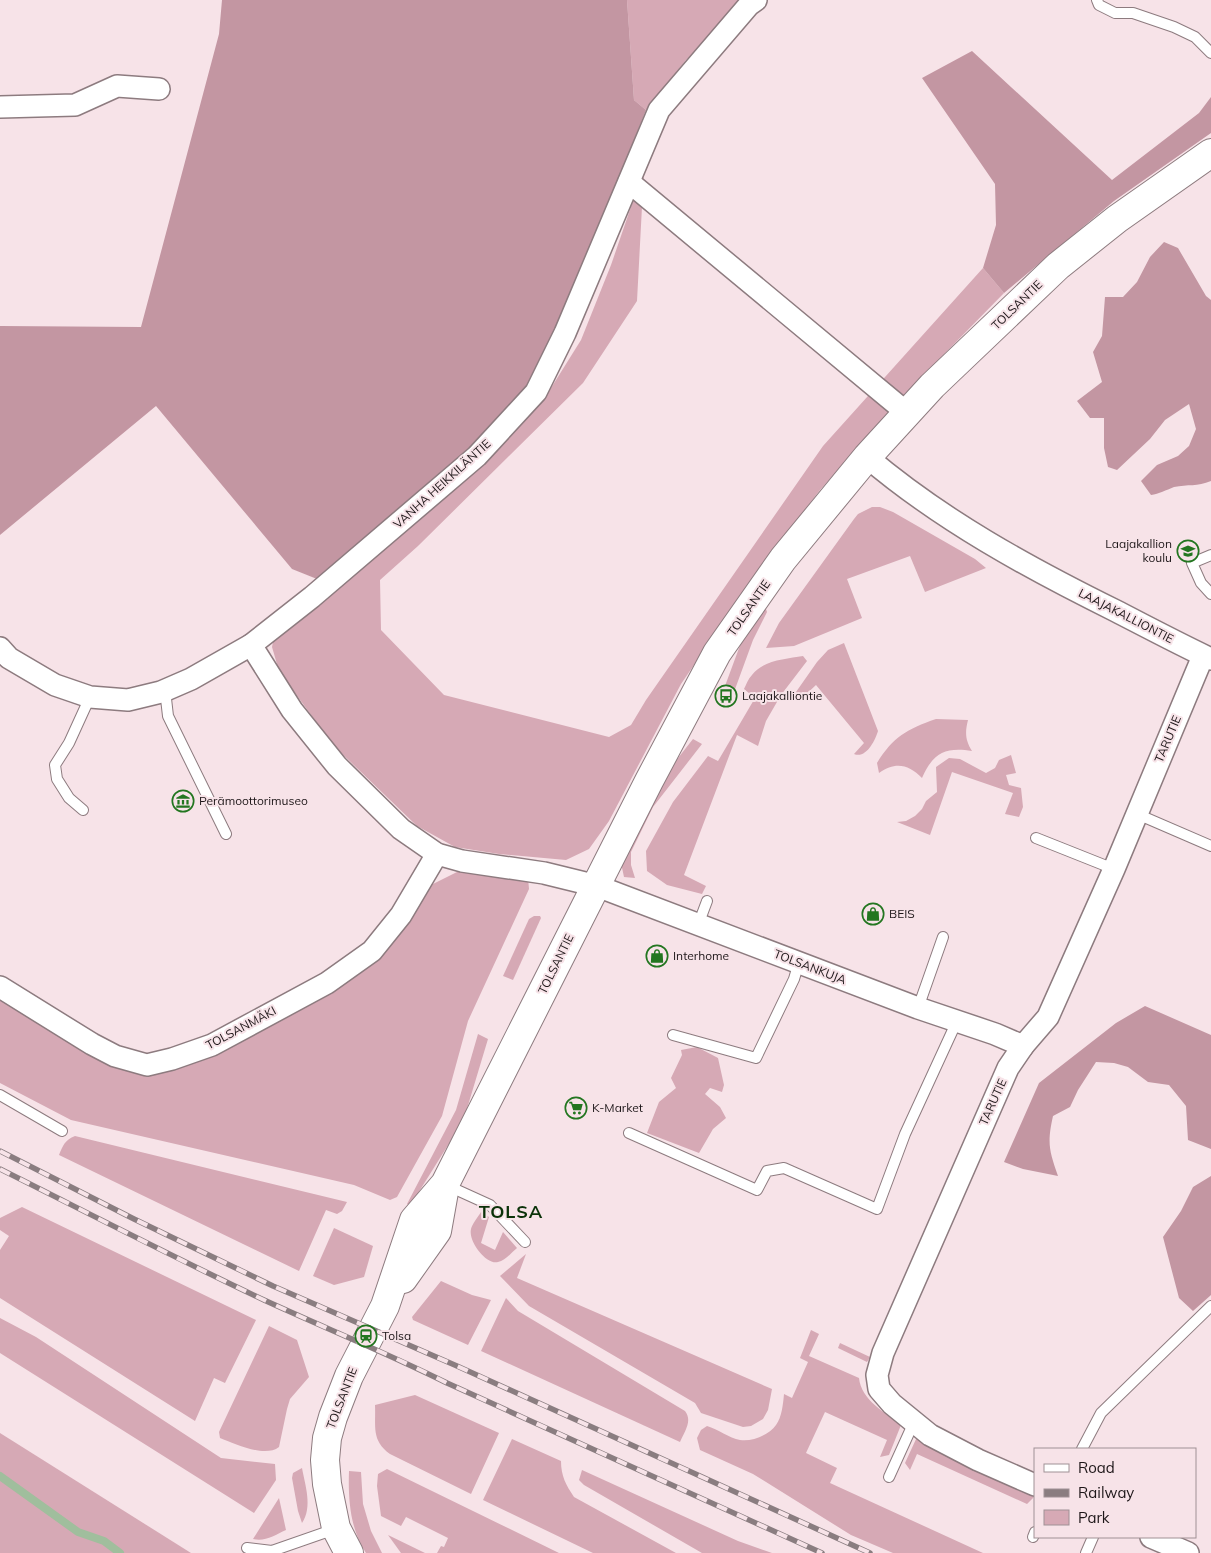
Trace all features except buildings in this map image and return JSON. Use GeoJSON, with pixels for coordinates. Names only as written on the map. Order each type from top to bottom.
{"type":"FeatureCollection","features":[{"type":"Feature","properties":{"kind":"street","name":"VANHA HEIKKILÄNTIE"},"geometry":{"type":"LineString","coordinates":[[0,648],[10,658],[55,685],[90,697],[128,700],[166,690],[191,679],[251,645],[312,597],[477,456],[536,392],[565,333],[659,110],[749,5],[756,0]]}},
{"type":"Feature","properties":{"kind":"street"},"geometry":{"type":"LineString","coordinates":[[0,107],[74,106],[117,86],[159,89]]}},
{"type":"Feature","properties":{"kind":"street","name":"TOLSANTIE"},"geometry":{"type":"LineString","coordinates":[[349,1553],[336,1528],[327,1484],[326,1460],[327,1438],[349,1376],[385,1306],[414,1220],[445,1184],[576,923],[717,654],[783,559],[867,457],[932,386],[1058,266],[1117,219],[1211,153]]}},
{"type":"Feature","properties":{"kind":"street"},"geometry":{"type":"LineString","coordinates":[[629,182],[907,413]]}},
{"type":"Feature","properties":{"kind":"street","name":"LAAJAKALLIONTIE"},"geometry":{"type":"LineString","coordinates":[[867,457],[899,484],[1046,576],[1208,654]]}},
{"type":"Feature","properties":{"kind":"street","name":"TOLSANKUJA"},"geometry":{"type":"LineString","coordinates":[[251,645],[292,710],[337,766],[401,829],[437,854],[462,861],[544,873],[597,886],[1023,1046]]}},
{"type":"Feature","properties":{"kind":"street","name":"TARUTIE"},"geometry":{"type":"LineString","coordinates":[[1034,1485],[978,1460],[930,1435],[892,1404],[879,1389],[877,1375],[883,1353],[1008,1068],[1023,1046],[1048,1017],[1208,654]]}},
{"type":"Feature","properties":{"kind":"street","name":"TOLSANMÄKI"},"geometry":{"type":"LineString","coordinates":[[0,987],[92,1044],[115,1056],[147,1065],[172,1059],[212,1045],[327,983],[372,951],[401,916],[437,854]]}},
{"type":"Feature","properties":{"kind":"street"},"geometry":{"type":"LineString","coordinates":[[1153,1538],[1188,1553]]}},
{"type":"Feature","properties":{"kind":"lane"},"geometry":{"type":"LineString","coordinates":[[1097,0],[1099,5],[1115,13],[1133,13],[1174,27],[1194,37],[1211,53]]}},
{"type":"Feature","properties":{"kind":"lane"},"geometry":{"type":"LineString","coordinates":[[1211,555],[1192,562],[1201,583],[1211,594]]}},
{"type":"Feature","properties":{"kind":"lane"},"geometry":{"type":"LineString","coordinates":[[166,690],[168,716],[226,834]]}},
{"type":"Feature","properties":{"kind":"lane"},"geometry":{"type":"LineString","coordinates":[[83,810],[69,798],[57,779],[55,765],[69,743],[90,697]]}},
{"type":"Feature","properties":{"kind":"lane"},"geometry":{"type":"LineString","coordinates":[[1137,814],[1211,846]]}},
{"type":"Feature","properties":{"kind":"lane"},"geometry":{"type":"LineString","coordinates":[[1036,838],[1114,869]]}},
{"type":"Feature","properties":{"kind":"lane"},"geometry":{"type":"LineString","coordinates":[[698,925],[707,901]]}},
{"type":"Feature","properties":{"kind":"lane"},"geometry":{"type":"LineString","coordinates":[[918,1008],[943,937]]}},
{"type":"Feature","properties":{"kind":"lane"},"geometry":{"type":"LineString","coordinates":[[673,1035],[756,1058],[794,979],[799,962]]}},
{"type":"Feature","properties":{"kind":"lane"},"geometry":{"type":"LineString","coordinates":[[629,1133],[757,1190],[767,1171],[784,1168],[877,1209],[905,1134],[957,1022]]}},
{"type":"Feature","properties":{"kind":"lane"},"geometry":{"type":"LineString","coordinates":[[0,1095],[62,1131]]}},
{"type":"Feature","properties":{"kind":"lane"},"geometry":{"type":"LineString","coordinates":[[445,1184],[490,1205],[525,1242]]}},
{"type":"Feature","properties":{"kind":"lane"},"geometry":{"type":"LineString","coordinates":[[1083,1448],[1101,1413],[1211,1306]]}},
{"type":"Feature","properties":{"kind":"lane"},"geometry":{"type":"LineString","coordinates":[[889,1477],[914,1422]]}},
{"type":"Feature","properties":{"kind":"lane"},"geometry":{"type":"LineString","coordinates":[[247,1548],[272,1551],[336,1528]]}},
{"type":"Feature","properties":{"kind":"lane"},"geometry":{"type":"LineString","coordinates":[[1086,1553],[1093,1538]]}},
{"type":"Feature","properties":{"kind":"green space"},"geometry":{"type":"Polygon","coordinates":[[[627,0],[747,0],[686,60],[646,110],[634,100],[627,0]]]}},
{"type":"Feature","properties":{"kind":"green space"},"geometry":{"type":"Polygon","coordinates":[[[644,169],[637,301],[583,383],[418,546],[380,580],[381,630],[444,695],[609,737],[631,725],[646,700],[823,446],[983,268],[1004,293],[910,389],[820,490],[758,571],[681,684],[609,821],[589,849],[566,860],[499,854],[455,847],[417,826],[333,745],[279,671],[272,647],[274,637],[288,623],[336,591],[512,431],[546,396],[581,340],[611,265],[644,169]]]}},
{"type":"Feature","properties":{"kind":"green space"},"geometry":{"type":"Polygon","coordinates":[[[872,507],[880,507],[893,512],[975,559],[986,568],[925,592],[910,556],[847,579],[862,618],[794,646],[766,648],[779,623],[854,519],[858,514],[872,507]]]}},
{"type":"Feature","properties":{"kind":"green space"},"geometry":{"type":"Polygon","coordinates":[[[764,609],[767,612],[753,640],[734,692],[725,686],[742,640],[764,609]]]}},
{"type":"Feature","properties":{"kind":"green space"},"geometry":{"type":"Polygon","coordinates":[[[844,643],[878,731],[875,740],[866,752],[858,755],[854,754],[864,743],[816,685],[801,699],[796,692],[828,650],[844,643]]]}},
{"type":"Feature","properties":{"kind":"green space"},"geometry":{"type":"Polygon","coordinates":[[[803,656],[807,661],[781,695],[766,721],[758,746],[737,735],[684,875],[706,886],[702,894],[667,885],[647,871],[646,851],[673,802],[708,756],[718,761],[755,698],[744,689],[752,675],[768,663],[803,656]]]}},
{"type":"Feature","properties":{"kind":"green space"},"geometry":{"type":"Polygon","coordinates":[[[936,719],[968,720],[966,736],[972,751],[954,750],[941,754],[926,769],[922,778],[912,770],[902,766],[891,767],[879,773],[877,763],[895,740],[909,730],[936,719]]]}},
{"type":"Feature","properties":{"kind":"green space"},"geometry":{"type":"Polygon","coordinates":[[[693,739],[702,744],[653,807],[631,852],[631,865],[635,878],[624,877],[621,863],[649,795],[693,739]]]}},
{"type":"Feature","properties":{"kind":"green space"},"geometry":{"type":"Polygon","coordinates":[[[1011,755],[1016,773],[1006,775],[1009,785],[1021,788],[1023,807],[1019,817],[1005,814],[1013,793],[952,772],[930,835],[897,822],[906,821],[915,816],[922,809],[926,801],[937,792],[936,767],[949,758],[960,759],[986,773],[995,768],[999,760],[1011,755]]]}},
{"type":"Feature","properties":{"kind":"green space"},"geometry":{"type":"Polygon","coordinates":[[[463,869],[528,878],[529,889],[468,1021],[442,1116],[397,1197],[390,1200],[354,1185],[71,1120],[0,1083],[0,991],[142,1072],[323,990],[429,886],[463,869]]]}},
{"type":"Feature","properties":{"kind":"green space"},"geometry":{"type":"Polygon","coordinates":[[[534,916],[540,916],[541,918],[513,980],[503,976],[529,919],[534,916]]]}},
{"type":"Feature","properties":{"kind":"green space"},"geometry":{"type":"Polygon","coordinates":[[[478,1034],[488,1039],[466,1112],[450,1142],[410,1206],[407,1204],[456,1110],[478,1034]]]}},
{"type":"Feature","properties":{"kind":"green space"},"geometry":{"type":"Polygon","coordinates":[[[697,1047],[718,1058],[724,1085],[722,1092],[710,1088],[705,1094],[720,1107],[726,1118],[713,1129],[699,1153],[647,1133],[659,1102],[676,1088],[671,1078],[682,1055],[681,1050],[697,1047]]]}},
{"type":"Feature","properties":{"kind":"green space"},"geometry":{"type":"Polygon","coordinates":[[[75,1136],[347,1202],[342,1211],[337,1214],[326,1210],[299,1271],[59,1155],[65,1143],[75,1136]]]}},
{"type":"Feature","properties":{"kind":"green space"},"geometry":{"type":"Polygon","coordinates":[[[22,1207],[256,1320],[225,1383],[214,1378],[195,1421],[0,1298],[0,1250],[9,1236],[0,1230],[0,1218],[22,1207]]]}},
{"type":"Feature","properties":{"kind":"green space"},"geometry":{"type":"Polygon","coordinates":[[[481,1212],[489,1217],[481,1243],[495,1250],[503,1232],[517,1248],[501,1261],[493,1262],[488,1260],[472,1240],[472,1227],[481,1212]]]}},
{"type":"Feature","properties":{"kind":"green space"},"geometry":{"type":"Polygon","coordinates":[[[334,1228],[373,1246],[364,1277],[334,1285],[313,1276],[334,1228]]]}},
{"type":"Feature","properties":{"kind":"green space"},"geometry":{"type":"Polygon","coordinates":[[[526,1254],[517,1278],[772,1389],[768,1410],[763,1419],[751,1426],[743,1427],[701,1413],[695,1403],[529,1306],[500,1276],[526,1254]]]}},
{"type":"Feature","properties":{"kind":"green space"},"geometry":{"type":"Polygon","coordinates":[[[441,1281],[472,1295],[491,1300],[468,1345],[413,1320],[412,1317],[441,1281]]]}},
{"type":"Feature","properties":{"kind":"green space"},"geometry":{"type":"Polygon","coordinates":[[[506,1298],[518,1311],[685,1411],[688,1423],[680,1442],[481,1351],[506,1298]]]}},
{"type":"Feature","properties":{"kind":"green space"},"geometry":{"type":"Polygon","coordinates":[[[0,1318],[36,1337],[221,1458],[275,1464],[276,1480],[254,1513],[0,1353],[0,1318]]]}},
{"type":"Feature","properties":{"kind":"green space"},"geometry":{"type":"Polygon","coordinates":[[[269,1326],[297,1340],[309,1377],[290,1399],[279,1447],[273,1450],[258,1451],[226,1441],[220,1438],[219,1432],[269,1326]]]}},
{"type":"Feature","properties":{"kind":"green space"},"geometry":{"type":"Polygon","coordinates":[[[811,1330],[819,1334],[809,1356],[859,1378],[864,1393],[869,1399],[901,1425],[889,1455],[880,1457],[887,1440],[825,1412],[806,1453],[837,1468],[830,1483],[983,1553],[893,1553],[851,1535],[753,1474],[700,1450],[697,1438],[701,1430],[707,1426],[740,1440],[760,1437],[773,1429],[781,1414],[784,1394],[792,1398],[808,1362],[800,1358],[811,1330]]]}},
{"type":"Feature","properties":{"kind":"green space"},"geometry":{"type":"Polygon","coordinates":[[[840,1343],[870,1357],[867,1362],[838,1348],[840,1343]]]}},
{"type":"Feature","properties":{"kind":"green space"},"geometry":{"type":"Polygon","coordinates":[[[415,1395],[499,1433],[471,1494],[390,1454],[380,1444],[375,1426],[375,1405],[415,1395]]]}},
{"type":"Feature","properties":{"kind":"green space"},"geometry":{"type":"Polygon","coordinates":[[[0,1433],[191,1553],[0,1553],[0,1433]]]}},
{"type":"Feature","properties":{"kind":"green space"},"geometry":{"type":"Polygon","coordinates":[[[917,1437],[959,1463],[1034,1497],[1027,1504],[917,1454],[910,1470],[905,1463],[917,1437]]]}},
{"type":"Feature","properties":{"kind":"green space"},"geometry":{"type":"Polygon","coordinates":[[[512,1439],[561,1461],[564,1480],[574,1497],[676,1553],[593,1553],[483,1500],[512,1439]]]}},
{"type":"Feature","properties":{"kind":"green space"},"geometry":{"type":"Polygon","coordinates":[[[302,1468],[308,1503],[302,1523],[292,1478],[293,1473],[302,1468]]]}},
{"type":"Feature","properties":{"kind":"green space"},"geometry":{"type":"Polygon","coordinates":[[[387,1469],[559,1553],[437,1553],[441,1546],[444,1547],[448,1538],[406,1517],[401,1526],[381,1516],[377,1486],[378,1474],[387,1469]]]}},
{"type":"Feature","properties":{"kind":"green space"},"geometry":{"type":"Polygon","coordinates":[[[582,1470],[738,1541],[772,1553],[702,1553],[584,1485],[579,1480],[582,1470]]]}},
{"type":"Feature","properties":{"kind":"green space"},"geometry":{"type":"Polygon","coordinates":[[[349,1471],[361,1472],[363,1504],[371,1531],[382,1553],[366,1553],[356,1534],[351,1514],[349,1471]]]}},
{"type":"Feature","properties":{"kind":"green space"},"geometry":{"type":"Polygon","coordinates":[[[279,1498],[286,1530],[266,1539],[253,1539],[279,1498]]]}},
{"type":"Feature","properties":{"kind":"green space"},"geometry":{"type":"Polygon","coordinates":[[[388,1535],[425,1553],[401,1553],[388,1535]]]}},
{"type":"Feature","properties":{"kind":"shaded area"},"geometry":{"type":"Polygon","coordinates":[[[222,0],[627,0],[634,100],[646,110],[539,372],[479,442],[317,579],[292,569],[156,406],[0,535],[0,326],[141,327],[219,34],[222,0]]]}},
{"type":"Feature","properties":{"kind":"shaded area"},"geometry":{"type":"Polygon","coordinates":[[[972,51],[1112,180],[1199,113],[1211,97],[1211,133],[1114,201],[1004,293],[983,268],[996,225],[995,184],[922,78],[972,51]]]}},
{"type":"Feature","properties":{"kind":"shaded area"},"geometry":{"type":"Polygon","coordinates":[[[1164,242],[1178,248],[1206,296],[1211,300],[1211,481],[1174,487],[1151,495],[1141,481],[1157,465],[1178,456],[1189,446],[1196,429],[1189,404],[1165,420],[1150,439],[1117,470],[1108,467],[1104,448],[1104,418],[1090,418],[1077,401],[1102,382],[1093,352],[1102,336],[1105,297],[1123,297],[1137,282],[1150,257],[1164,242]]]}},
{"type":"Feature","properties":{"kind":"shaded area"},"geometry":{"type":"Polygon","coordinates":[[[1145,1006],[1211,1035],[1211,1149],[1188,1140],[1186,1106],[1169,1085],[1148,1082],[1128,1067],[1114,1063],[1096,1062],[1078,1090],[1070,1107],[1053,1116],[1050,1146],[1058,1176],[1023,1169],[1004,1162],[1039,1083],[1116,1023],[1145,1006]]]}},
{"type":"Feature","properties":{"kind":"shaded area"},"geometry":{"type":"Polygon","coordinates":[[[1211,1176],[1211,1295],[1193,1311],[1179,1298],[1163,1237],[1181,1211],[1193,1187],[1211,1176]]]}},
{"type":"Feature","properties":{"kind":"waterway"},"geometry":{"type":"LineString","coordinates":[[0,1476],[78,1532],[104,1541],[120,1553]]}},
{"type":"Feature","properties":{"kind":"railway"},"geometry":{"type":"LineString","coordinates":[[0,1151],[134,1219],[273,1286],[457,1366],[870,1553]]}},
{"type":"Feature","properties":{"kind":"railway"},"geometry":{"type":"LineString","coordinates":[[0,1169],[264,1300],[822,1553]]}},
{"type":"Feature","properties":{"kind":"place","name":"Laajakallion koulu"},"geometry":{"type":"Point","coordinates":[1188,551]}},
{"type":"Feature","properties":{"kind":"place","name":"Laajakalliontie"},"geometry":{"type":"Point","coordinates":[726,696]}},
{"type":"Feature","properties":{"kind":"place","name":"Perämoottorimuseo"},"geometry":{"type":"Point","coordinates":[183,801]}},
{"type":"Feature","properties":{"kind":"place","name":"BEIS"},"geometry":{"type":"Point","coordinates":[873,914]}},
{"type":"Feature","properties":{"kind":"place","name":"Interhome"},"geometry":{"type":"Point","coordinates":[657,956]}},
{"type":"Feature","properties":{"kind":"place","name":"K-Market"},"geometry":{"type":"Point","coordinates":[576,1108]}},
{"type":"Feature","properties":{"kind":"place","name":"Tolsa"},"geometry":{"type":"Point","coordinates":[366,1336]}},
{"type":"Feature","properties":{"kind":"district","name":"TOLSA"},"geometry":{"type":"Point","coordinates":[511,1212]}}]}
